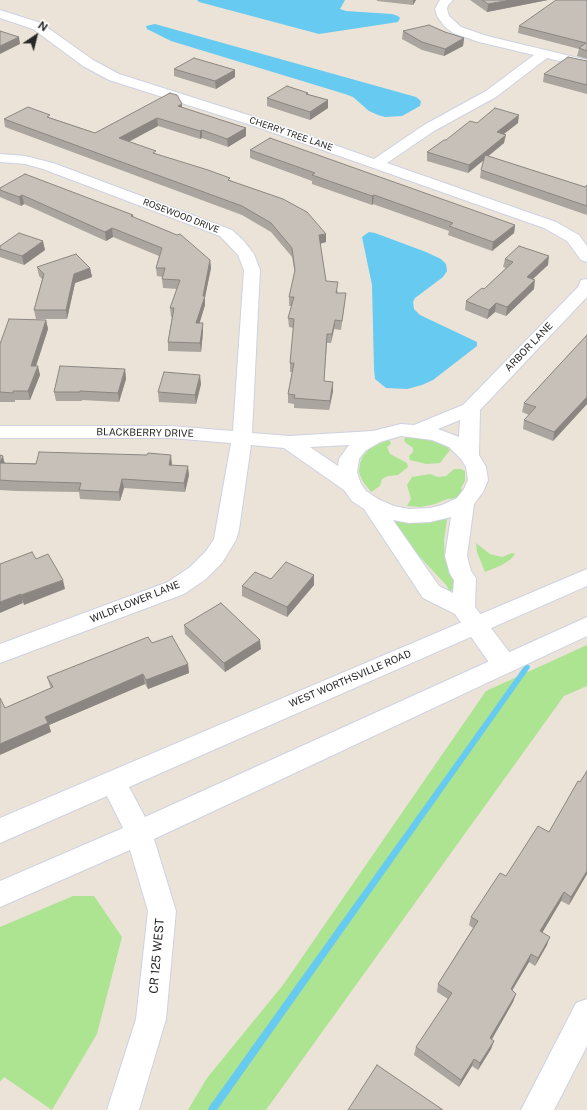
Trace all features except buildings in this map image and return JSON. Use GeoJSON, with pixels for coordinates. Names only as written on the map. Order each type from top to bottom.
{"type":"FeatureCollection","features":[{"type":"Feature","properties":{"kind":"street"},"geometry":{"type":"LineString","coordinates":[[447,0],[443,3],[441,9],[443,16],[448,23],[457,30],[483,39],[587,64]]}},
{"type":"Feature","properties":{"kind":"street","name":"CHERRY TREE LANE"},"geometry":{"type":"LineString","coordinates":[[4,17],[28,22],[43,30],[88,63],[114,77],[262,124],[550,225],[573,238],[585,254]]}},
{"type":"Feature","properties":{"kind":"street"},"geometry":{"type":"LineString","coordinates":[[376,164],[429,128],[491,94],[544,54]]}},
{"type":"Feature","properties":{"kind":"street","name":"ROSEWOOD DRIVE"},"geometry":{"type":"LineString","coordinates":[[0,158],[25,160],[48,166],[226,233],[243,248],[252,270],[252,287],[242,438]]}},
{"type":"Feature","properties":{"kind":"street","name":"ARBOR LANE"},"geometry":{"type":"LineString","coordinates":[[416,431],[470,409],[586,288],[587,284]]}},
{"type":"Feature","properties":{"kind":"street"},"geometry":{"type":"LineString","coordinates":[[469,455],[470,409]]}},
{"type":"Feature","properties":{"kind":"street","name":"BLACKBERRY DRIVE"},"geometry":{"type":"LineString","coordinates":[[0,432],[171,432],[289,442],[373,437],[401,430],[416,431],[437,435],[456,443],[469,455],[476,467],[478,480],[473,492],[464,502],[448,511],[430,515],[409,516],[389,512],[371,504],[359,496],[351,485],[347,472],[349,459],[358,446],[373,437]]}},
{"type":"Feature","properties":{"kind":"street","name":"WILDFLOWER LANE"},"geometry":{"type":"LineString","coordinates":[[0,654],[176,588],[210,563],[226,540],[242,438]]}},
{"type":"Feature","properties":{"kind":"street","name":"BLACKBERRY DRIVE"},"geometry":{"type":"LineString","coordinates":[[289,442],[351,485]]}},
{"type":"Feature","properties":{"kind":"street","name":"BLACKBERRY DRIVE"},"geometry":{"type":"LineString","coordinates":[[464,502],[456,556],[461,574],[464,578],[470,617]]}},
{"type":"Feature","properties":{"kind":"street","name":"BLACKBERRY DRIVE"},"geometry":{"type":"LineString","coordinates":[[371,504],[431,592],[470,617]]}},
{"type":"Feature","properties":{"kind":"street","name":"WEST WORTHSVILLE ROAD"},"geometry":{"type":"LineString","coordinates":[[0,831],[114,783],[470,617],[587,576]]}},
{"type":"Feature","properties":{"kind":"street"},"geometry":{"type":"LineString","coordinates":[[470,617],[504,664]]}},
{"type":"Feature","properties":{"kind":"street"},"geometry":{"type":"LineString","coordinates":[[0,894],[139,834],[587,626]]}},
{"type":"Feature","properties":{"kind":"street","name":"CR 125 WEST"},"geometry":{"type":"LineString","coordinates":[[114,783],[139,834],[162,911],[152,1019],[123,1110]]}},
{"type":"Feature","properties":{"kind":"street"},"geometry":{"type":"LineString","coordinates":[[537,1110],[587,1014]]}},
{"type":"Feature","properties":{"kind":"green space"},"geometry":{"type":"Polygon","coordinates":[[[406,437],[421,437],[445,445],[450,450],[440,463],[426,464],[410,460],[409,456],[413,452],[413,448],[404,440],[406,437]]]}},
{"type":"Feature","properties":{"kind":"green space"},"geometry":{"type":"Polygon","coordinates":[[[389,439],[391,444],[387,447],[390,454],[407,463],[408,467],[398,475],[388,476],[382,479],[380,486],[371,492],[362,480],[359,472],[360,463],[363,456],[369,449],[389,439]]]}},
{"type":"Feature","properties":{"kind":"green space"},"geometry":{"type":"Polygon","coordinates":[[[454,469],[461,469],[465,471],[465,481],[461,488],[468,498],[447,499],[435,504],[421,507],[407,506],[411,499],[407,485],[412,477],[430,474],[438,477],[446,476],[454,469]]]}},
{"type":"Feature","properties":{"kind":"green space"},"geometry":{"type":"Polygon","coordinates":[[[392,519],[429,521],[447,519],[444,540],[445,558],[452,576],[455,588],[454,590],[449,591],[447,586],[390,521],[392,519]]]}},
{"type":"Feature","properties":{"kind":"green space"},"geometry":{"type":"Polygon","coordinates":[[[476,543],[490,554],[502,557],[512,553],[515,554],[511,559],[502,565],[485,572],[477,552],[476,543]]]}},
{"type":"Feature","properties":{"kind":"green space"},"geometry":{"type":"Polygon","coordinates":[[[587,645],[587,686],[564,696],[266,1110],[188,1110],[207,1078],[283,985],[486,691],[587,645]]]}},
{"type":"Feature","properties":{"kind":"green space"},"geometry":{"type":"Polygon","coordinates":[[[73,896],[94,896],[122,937],[97,1034],[52,1110],[4,1077],[0,1082],[0,927],[73,896]]]}},
{"type":"Feature","properties":{"kind":"water"},"geometry":{"type":"Polygon","coordinates":[[[197,0],[345,0],[340,9],[346,11],[392,14],[400,18],[398,22],[319,34],[199,2],[197,0]]]}},
{"type":"Feature","properties":{"kind":"water"},"geometry":{"type":"Polygon","coordinates":[[[155,24],[416,97],[421,101],[420,106],[402,116],[385,117],[378,115],[369,111],[353,97],[345,94],[171,41],[147,29],[146,26],[155,24]]]}},
{"type":"Feature","properties":{"kind":"water"},"geometry":{"type":"Polygon","coordinates":[[[369,232],[426,252],[441,259],[446,264],[447,271],[443,277],[415,298],[413,302],[414,309],[420,315],[477,342],[477,346],[433,380],[422,385],[407,389],[386,388],[375,379],[372,285],[362,237],[369,232]]]}},
{"type":"Feature","properties":{"kind":"waterway"},"geometry":{"type":"LineString","coordinates":[[212,1110],[527,667]]}}]}
